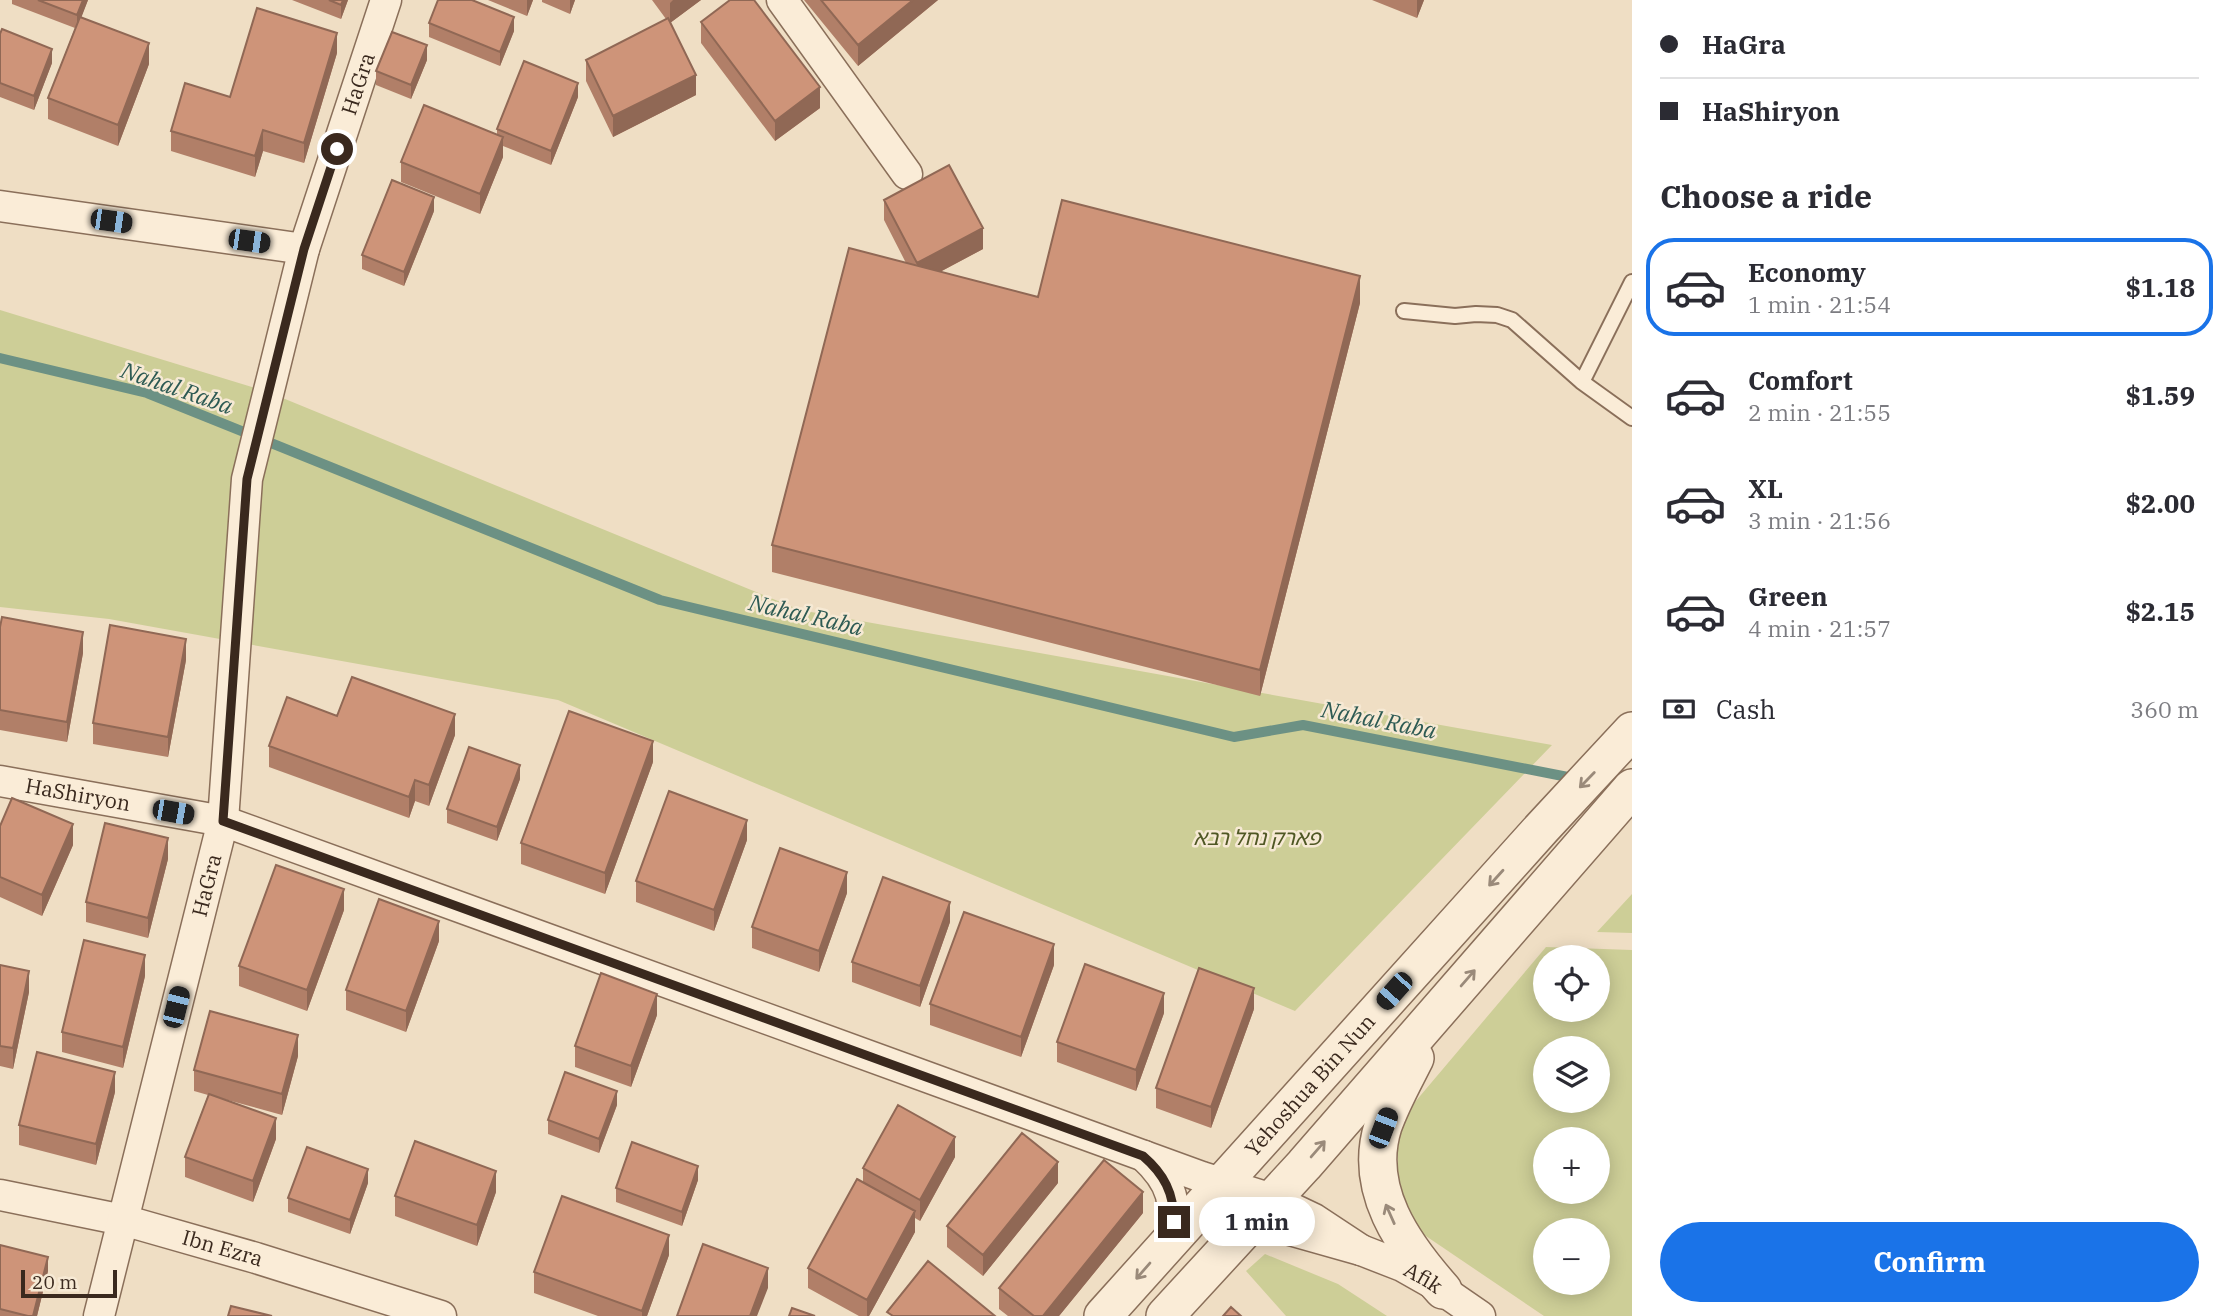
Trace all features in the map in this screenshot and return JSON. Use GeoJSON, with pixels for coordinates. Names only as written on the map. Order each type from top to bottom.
{"type":"FeatureCollection","features":[{"type":"Feature","properties":{"kind":"street","name":"HaGra"},"geometry":{"type":"LineString","coordinates":[[99,1316],[223,821],[247,479],[304,249],[386,0]]}},
{"type":"Feature","properties":{"kind":"street"},"geometry":{"type":"LineString","coordinates":[[782,0],[907,174]]}},
{"type":"Feature","properties":{"kind":"street"},"geometry":{"type":"LineString","coordinates":[[0,206],[304,249]]}},
{"type":"Feature","properties":{"kind":"street","name":"Yehoshua Bin Nun"},"geometry":{"type":"LineString","coordinates":[[1103,1316],[1632,731]]}},
{"type":"Feature","properties":{"kind":"street","name":"HaShiryon"},"geometry":{"type":"LineString","coordinates":[[0,780],[223,821],[1220,1184]]}},
{"type":"Feature","properties":{"kind":"street"},"geometry":{"type":"LineString","coordinates":[[1165,1316],[1304,1165],[1632,788]]}},
{"type":"Feature","properties":{"kind":"street"},"geometry":{"type":"LineString","coordinates":[[1439,1011],[1392,1104],[1378,1151],[1378,1173],[1382,1193],[1399,1232],[1425,1270],[1443,1290]]}},
{"type":"Feature","properties":{"kind":"street","name":"HaShiryon"},"geometry":{"type":"LineString","coordinates":[[1143,1156],[1156,1167],[1168,1185],[1172,1198],[1174,1222],[1169,1242]]}},
{"type":"Feature","properties":{"kind":"street","name":"Afik"},"geometry":{"type":"LineString","coordinates":[[1220,1184],[1263,1210],[1314,1219],[1361,1250],[1402,1266],[1480,1316]]}},
{"type":"Feature","properties":{"kind":"street","name":"Ibn Ezra"},"geometry":{"type":"LineString","coordinates":[[0,1195],[123,1220],[441,1316]]}},
{"type":"Feature","properties":{"kind":"lane"},"geometry":{"type":"LineString","coordinates":[[1582,382],[1632,282]]}},
{"type":"Feature","properties":{"kind":"lane"},"geometry":{"type":"LineString","coordinates":[[1404,311],[1455,316],[1496,315],[1512,320],[1582,382],[1632,418]]}},
{"type":"Feature","properties":{"kind":"green space","name":"פארק נחל רבא"},"geometry":{"type":"Polygon","coordinates":[[[0,310],[268,392],[800,610],[1552,745],[1295,1011],[558,700],[109,619],[0,607],[0,310]]]}},
{"type":"Feature","properties":{"kind":"green space"},"geometry":{"type":"Polygon","coordinates":[[[1632,894],[1632,933],[1597,932],[1632,894]]]}},
{"type":"Feature","properties":{"kind":"green space"},"geometry":{"type":"Polygon","coordinates":[[[1610,949],[1632,950],[1632,1316],[1544,1316],[1417,1230],[1398,1194],[1398,1136],[1415,1102],[1533,962],[1533,1022],[1610,1022],[1610,949]]]}},
{"type":"Feature","properties":{"kind":"green space"},"geometry":{"type":"Polygon","coordinates":[[[1265,1254],[1338,1284],[1387,1316],[1286,1316],[1246,1271],[1265,1254]]]}},
{"type":"Feature","properties":{"kind":"building"},"geometry":{"type":"Polygon","coordinates":[[[38,0],[83,0],[77,15],[38,0]]]}},
{"type":"Feature","properties":{"kind":"building"},"geometry":{"type":"Polygon","coordinates":[[[329,0],[343,0],[341,5],[329,0]]]}},
{"type":"Feature","properties":{"kind":"building"},"geometry":{"type":"Polygon","coordinates":[[[438,0],[472,0],[514,17],[500,52],[429,23],[438,0]]]}},
{"type":"Feature","properties":{"kind":"building"},"geometry":{"type":"Polygon","coordinates":[[[730,0],[754,0],[820,87],[775,121],[701,22],[730,0]]]}},
{"type":"Feature","properties":{"kind":"building"},"geometry":{"type":"Polygon","coordinates":[[[821,0],[913,0],[858,45],[821,0]]]}},
{"type":"Feature","properties":{"kind":"building"},"geometry":{"type":"Polygon","coordinates":[[[257,8],[337,33],[304,143],[263,130],[255,156],[171,131],[185,83],[230,97],[257,8]]]}},
{"type":"Feature","properties":{"kind":"building"},"geometry":{"type":"Polygon","coordinates":[[[80,17],[149,43],[118,125],[48,98],[80,17]]]}},
{"type":"Feature","properties":{"kind":"building"},"geometry":{"type":"Polygon","coordinates":[[[668,18],[696,75],[613,116],[586,60],[668,18]]]}},
{"type":"Feature","properties":{"kind":"building"},"geometry":{"type":"Polygon","coordinates":[[[2,29],[52,49],[34,96],[0,83],[2,29]]]}},
{"type":"Feature","properties":{"kind":"building"},"geometry":{"type":"Polygon","coordinates":[[[392,32],[427,45],[411,85],[376,71],[392,32]]]}},
{"type":"Feature","properties":{"kind":"building"},"geometry":{"type":"Polygon","coordinates":[[[524,61],[578,83],[551,151],[497,129],[524,61]]]}},
{"type":"Feature","properties":{"kind":"building"},"geometry":{"type":"Polygon","coordinates":[[[424,105],[503,137],[480,194],[401,162],[424,105]]]}},
{"type":"Feature","properties":{"kind":"building"},"geometry":{"type":"Polygon","coordinates":[[[949,165],[983,228],[917,263],[884,200],[949,165]]]}},
{"type":"Feature","properties":{"kind":"building"},"geometry":{"type":"Polygon","coordinates":[[[392,180],[434,197],[404,272],[362,255],[392,180]]]}},
{"type":"Feature","properties":{"kind":"building"},"geometry":{"type":"Polygon","coordinates":[[[1062,200],[1360,276],[1260,670],[772,545],[849,248],[1038,297],[1062,200]]]}},
{"type":"Feature","properties":{"kind":"building"},"geometry":{"type":"Polygon","coordinates":[[[2,617],[83,632],[67,722],[0,710],[2,617]]]}},
{"type":"Feature","properties":{"kind":"building"},"geometry":{"type":"Polygon","coordinates":[[[110,625],[186,639],[168,737],[93,723],[110,625]]]}},
{"type":"Feature","properties":{"kind":"building"},"geometry":{"type":"Polygon","coordinates":[[[352,677],[455,714],[429,785],[415,780],[409,797],[269,746],[287,697],[337,716],[352,677]]]}},
{"type":"Feature","properties":{"kind":"building"},"geometry":{"type":"Polygon","coordinates":[[[569,711],[653,741],[605,873],[521,843],[569,711]]]}},
{"type":"Feature","properties":{"kind":"building"},"geometry":{"type":"Polygon","coordinates":[[[469,747],[520,765],[497,827],[447,809],[469,747]]]}},
{"type":"Feature","properties":{"kind":"building"},"geometry":{"type":"Polygon","coordinates":[[[669,791],[747,820],[714,910],[636,881],[669,791]]]}},
{"type":"Feature","properties":{"kind":"building"},"geometry":{"type":"Polygon","coordinates":[[[12,798],[73,824],[42,895],[0,877],[0,826],[12,798]]]}},
{"type":"Feature","properties":{"kind":"building"},"geometry":{"type":"Polygon","coordinates":[[[105,823],[168,838],[148,918],[86,902],[105,823]]]}},
{"type":"Feature","properties":{"kind":"building"},"geometry":{"type":"Polygon","coordinates":[[[780,848],[847,872],[819,951],[752,927],[780,848]]]}},
{"type":"Feature","properties":{"kind":"building"},"geometry":{"type":"Polygon","coordinates":[[[276,865],[344,889],[307,990],[239,966],[276,865]]]}},
{"type":"Feature","properties":{"kind":"building"},"geometry":{"type":"Polygon","coordinates":[[[883,877],[950,902],[920,986],[852,962],[883,877]]]}},
{"type":"Feature","properties":{"kind":"building"},"geometry":{"type":"Polygon","coordinates":[[[379,899],[439,921],[406,1011],[346,990],[379,899]]]}},
{"type":"Feature","properties":{"kind":"building"},"geometry":{"type":"Polygon","coordinates":[[[964,912],[1054,944],[1021,1037],[930,1004],[964,912]]]}},
{"type":"Feature","properties":{"kind":"building"},"geometry":{"type":"Polygon","coordinates":[[[84,940],[145,955],[123,1047],[62,1032],[84,940]]]}},
{"type":"Feature","properties":{"kind":"building"},"geometry":{"type":"Polygon","coordinates":[[[1085,964],[1164,993],[1136,1070],[1057,1042],[1085,964]]]}},
{"type":"Feature","properties":{"kind":"building"},"geometry":{"type":"Polygon","coordinates":[[[0,965],[29,971],[13,1048],[0,1046],[0,965]]]}},
{"type":"Feature","properties":{"kind":"building"},"geometry":{"type":"Polygon","coordinates":[[[1199,968],[1254,988],[1211,1107],[1156,1088],[1199,968]]]}},
{"type":"Feature","properties":{"kind":"building"},"geometry":{"type":"Polygon","coordinates":[[[601,973],[657,994],[631,1066],[575,1046],[601,973]]]}},
{"type":"Feature","properties":{"kind":"building"},"geometry":{"type":"Polygon","coordinates":[[[210,1011],[298,1035],[282,1094],[194,1070],[210,1011]]]}},
{"type":"Feature","properties":{"kind":"building"},"geometry":{"type":"Polygon","coordinates":[[[37,1052],[115,1072],[96,1144],[19,1125],[37,1052]]]}},
{"type":"Feature","properties":{"kind":"building"},"geometry":{"type":"Polygon","coordinates":[[[565,1072],[617,1091],[599,1139],[548,1120],[565,1072]]]}},
{"type":"Feature","properties":{"kind":"building"},"geometry":{"type":"Polygon","coordinates":[[[209,1094],[276,1118],[253,1181],[185,1157],[209,1094]]]}},
{"type":"Feature","properties":{"kind":"building"},"geometry":{"type":"Polygon","coordinates":[[[898,1105],[955,1137],[920,1200],[863,1168],[898,1105]]]}},
{"type":"Feature","properties":{"kind":"building"},"geometry":{"type":"Polygon","coordinates":[[[1022,1133],[1058,1162],[983,1255],[947,1226],[1022,1133]]]}},
{"type":"Feature","properties":{"kind":"building"},"geometry":{"type":"Polygon","coordinates":[[[415,1141],[496,1171],[477,1225],[395,1196],[415,1141]]]}},
{"type":"Feature","properties":{"kind":"building"},"geometry":{"type":"Polygon","coordinates":[[[632,1142],[698,1166],[682,1212],[616,1188],[632,1142]]]}},
{"type":"Feature","properties":{"kind":"building"},"geometry":{"type":"Polygon","coordinates":[[[307,1147],[368,1169],[350,1220],[288,1198],[307,1147]]]}},
{"type":"Feature","properties":{"kind":"building"},"geometry":{"type":"Polygon","coordinates":[[[1104,1160],[1143,1192],[1043,1316],[1034,1316],[999,1288],[1104,1160]]]}},
{"type":"Feature","properties":{"kind":"building"},"geometry":{"type":"Polygon","coordinates":[[[857,1179],[915,1211],[867,1300],[808,1268],[857,1179]]]}},
{"type":"Feature","properties":{"kind":"building"},"geometry":{"type":"Polygon","coordinates":[[[562,1196],[669,1235],[642,1311],[534,1272],[562,1196]]]}},
{"type":"Feature","properties":{"kind":"building"},"geometry":{"type":"Polygon","coordinates":[[[703,1244],[768,1268],[750,1316],[677,1316],[703,1244]]]}},
{"type":"Feature","properties":{"kind":"building"},"geometry":{"type":"Polygon","coordinates":[[[0,1245],[48,1257],[33,1316],[0,1309],[0,1245]]]}},
{"type":"Feature","properties":{"kind":"building"},"geometry":{"type":"Polygon","coordinates":[[[928,1261],[995,1316],[893,1316],[887,1312],[928,1261]]]}},
{"type":"Feature","properties":{"kind":"building"},"geometry":{"type":"Polygon","coordinates":[[[231,1306],[272,1316],[228,1316],[231,1306]]]}},
{"type":"Feature","properties":{"kind":"building"},"geometry":{"type":"Polygon","coordinates":[[[1231,1307],[1241,1316],[1223,1316],[1231,1307]]]}},
{"type":"Feature","properties":{"kind":"building"},"geometry":{"type":"Polygon","coordinates":[[[792,1308],[815,1316],[789,1316],[792,1308]]]}},
{"type":"Feature","properties":{"kind":"waterway","name":"Nahal Raba"},"geometry":{"type":"LineString","coordinates":[[0,358],[147,393],[660,600],[1234,737],[1303,725],[1578,779]]}},
{"type":"Feature","properties":{"kind":"route"},"geometry":{"type":"LineString","coordinates":[[337,149],[304,249],[247,479],[223,821],[1143,1156],[1156,1167],[1168,1185],[1174,1222]]}}]}
